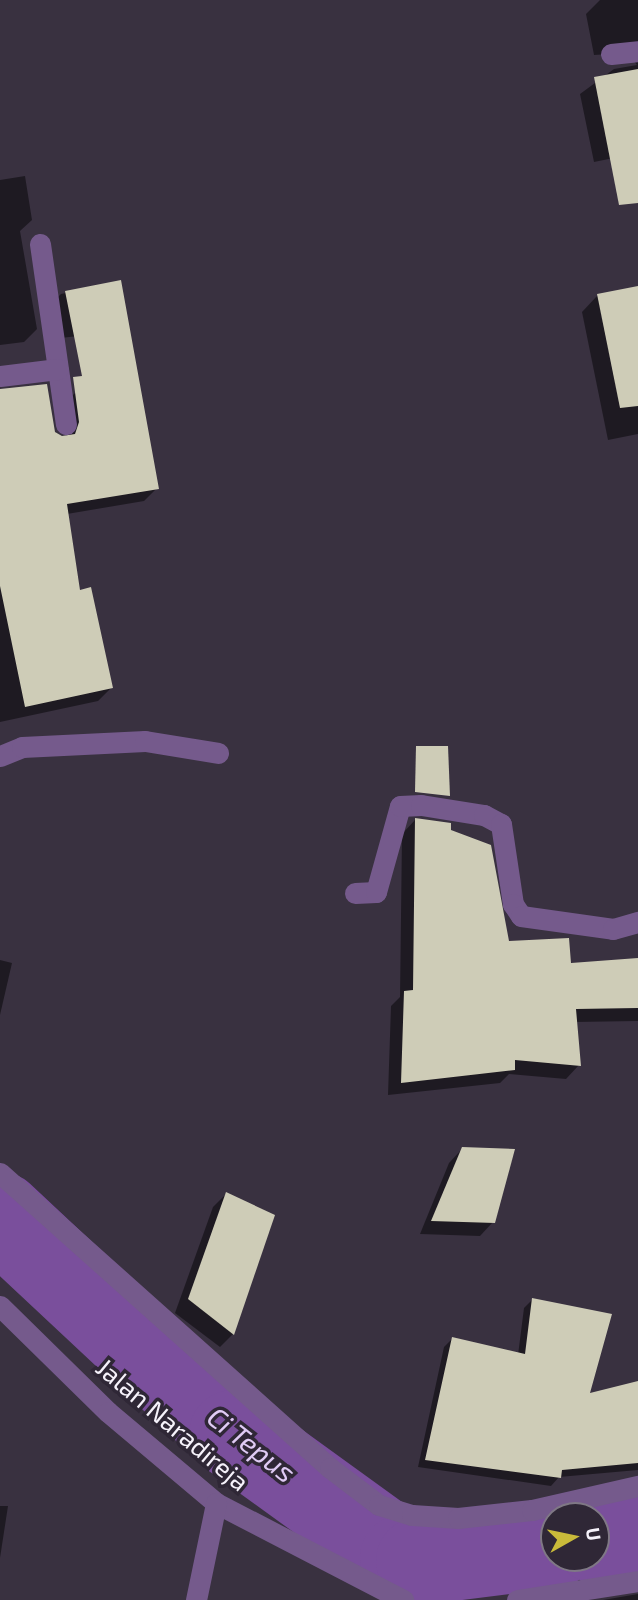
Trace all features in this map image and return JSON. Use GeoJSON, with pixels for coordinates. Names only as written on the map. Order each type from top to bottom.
{"type":"FeatureCollection","features":[{"type":"Feature","properties":{"kind":"street"},"geometry":{"type":"LineString","coordinates":[[611,54],[638,51]]}},
{"type":"Feature","properties":{"kind":"street"},"geometry":{"type":"LineString","coordinates":[[40,244],[66,424]]}},
{"type":"Feature","properties":{"kind":"street"},"geometry":{"type":"LineString","coordinates":[[0,376],[58,369]]}},
{"type":"Feature","properties":{"kind":"street"},"geometry":{"type":"LineString","coordinates":[[0,756],[22,747],[145,741],[218,753]]}},
{"type":"Feature","properties":{"kind":"street"},"geometry":{"type":"LineString","coordinates":[[355,893],[376,892],[400,806],[421,805],[484,815],[501,824],[513,904],[521,916],[613,929],[638,922]]}},
{"type":"Feature","properties":{"kind":"street"},"geometry":{"type":"LineString","coordinates":[[0,1173],[330,1468],[379,1505],[412,1515],[458,1518],[532,1510],[638,1486]]}},
{"type":"Feature","properties":{"kind":"street","name":"Jalan Naradireja"},"geometry":{"type":"LineString","coordinates":[[0,1306],[108,1412],[216,1503],[403,1600]]}},
{"type":"Feature","properties":{"kind":"street"},"geometry":{"type":"LineString","coordinates":[[196,1600],[216,1503]]}},
{"type":"Feature","properties":{"kind":"street"},"geometry":{"type":"LineString","coordinates":[[516,1600],[638,1581]]}},
{"type":"Feature","properties":{"kind":"building"},"geometry":{"type":"Polygon","coordinates":[[[638,69],[638,203],[619,205],[594,77],[638,69]]]}},
{"type":"Feature","properties":{"kind":"building"},"geometry":{"type":"Polygon","coordinates":[[[121,280],[159,489],[67,504],[80,590],[91,587],[113,688],[25,707],[0,586],[0,389],[47,384],[55,432],[62,436],[75,434],[79,422],[73,377],[82,376],[65,291],[121,280]]]}},
{"type":"Feature","properties":{"kind":"building"},"geometry":{"type":"Polygon","coordinates":[[[638,286],[638,406],[620,408],[597,294],[638,286]]]}},
{"type":"Feature","properties":{"kind":"building"},"geometry":{"type":"Polygon","coordinates":[[[416,746],[448,746],[450,796],[415,792],[416,746]]]}},
{"type":"Feature","properties":{"kind":"building"},"geometry":{"type":"Polygon","coordinates":[[[415,818],[451,823],[451,830],[491,845],[509,941],[569,938],[571,963],[638,958],[638,1008],[576,1009],[581,1066],[515,1060],[515,1070],[401,1083],[404,991],[413,990],[415,818]]]}},
{"type":"Feature","properties":{"kind":"building"},"geometry":{"type":"Polygon","coordinates":[[[462,1147],[515,1149],[495,1223],[431,1221],[462,1147]]]}},
{"type":"Feature","properties":{"kind":"building"},"geometry":{"type":"Polygon","coordinates":[[[226,1192],[275,1215],[234,1335],[188,1299],[226,1192]]]}},
{"type":"Feature","properties":{"kind":"building"},"geometry":{"type":"Polygon","coordinates":[[[532,1298],[612,1314],[590,1393],[638,1381],[638,1463],[562,1470],[561,1478],[425,1460],[452,1337],[525,1354],[532,1298]]]}},
{"type":"Feature","properties":{"kind":"waterway","name":"Ci Tepus"},"geometry":{"type":"LineString","coordinates":[[0,1216],[233,1434],[404,1558],[420,1561],[540,1546]]}},
{"type":"Feature","properties":{"kind":"waterway","name":"Ci Tepus"},"geometry":{"type":"LineString","coordinates":[[610,1537],[638,1533]]}}]}
